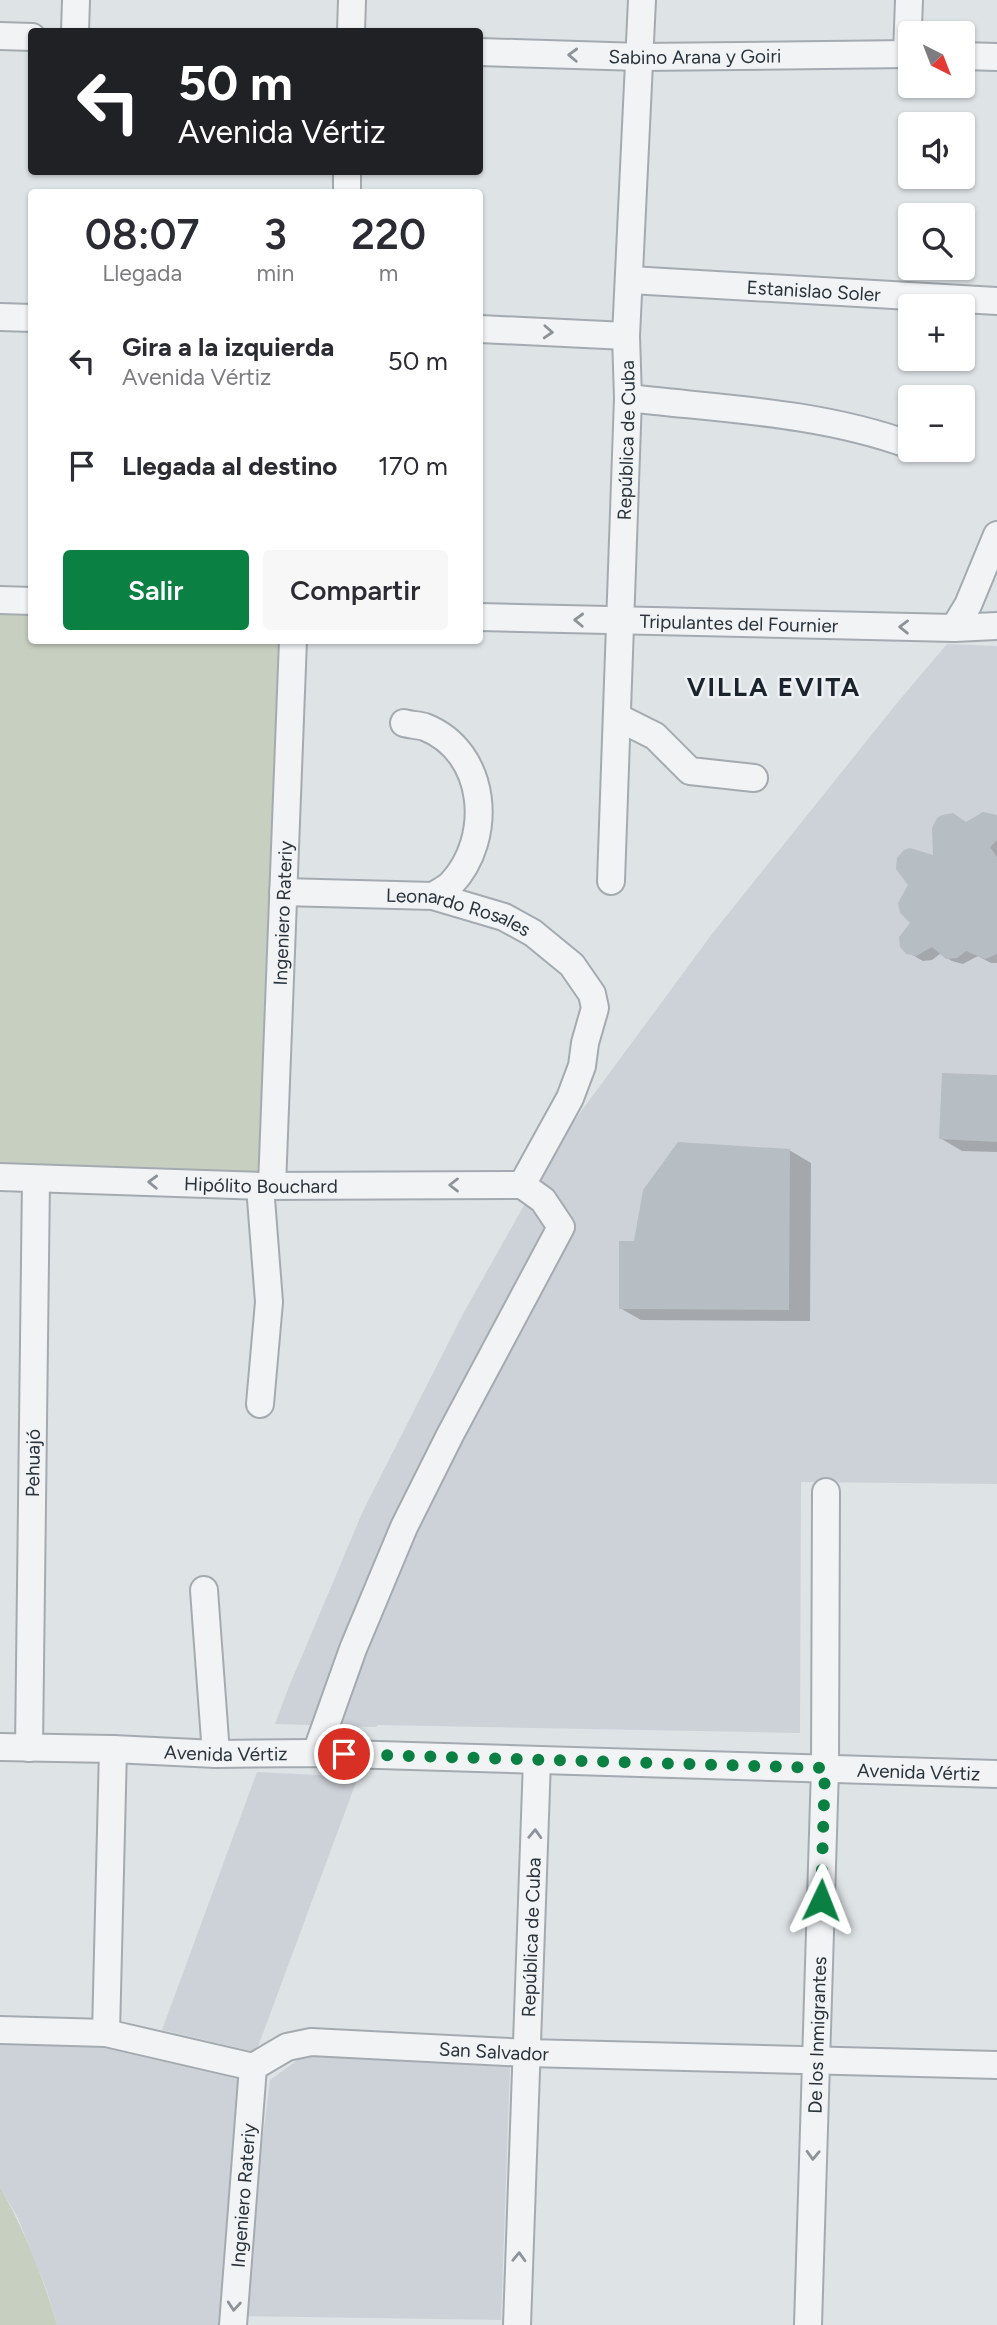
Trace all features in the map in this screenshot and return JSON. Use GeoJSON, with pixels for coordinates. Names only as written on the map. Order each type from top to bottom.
{"type":"FeatureCollection","features":[{"type":"Feature","properties":{"kind":"street"},"geometry":{"type":"LineString","coordinates":[[75,28],[76,0]]}},
{"type":"Feature","properties":{"kind":"street"},"geometry":{"type":"LineString","coordinates":[[351,28],[352,0]]}},
{"type":"Feature","properties":{"kind":"street","name":"República de Cuba"},"geometry":{"type":"LineString","coordinates":[[611,881],[628,398],[626,336],[642,0]]}},
{"type":"Feature","properties":{"kind":"street"},"geometry":{"type":"LineString","coordinates":[[909,0],[909,21]]}},
{"type":"Feature","properties":{"kind":"street"},"geometry":{"type":"LineString","coordinates":[[0,36],[28,37]]}},
{"type":"Feature","properties":{"kind":"street","name":"Sabino Arana y Goiri"},"geometry":{"type":"LineString","coordinates":[[483,52],[641,57],[898,54]]}},
{"type":"Feature","properties":{"kind":"street"},"geometry":{"type":"LineString","coordinates":[[975,56],[997,57]]}},
{"type":"Feature","properties":{"kind":"street","name":"Estanislao Soler"},"geometry":{"type":"LineString","coordinates":[[629,280],[997,300]]}},
{"type":"Feature","properties":{"kind":"street"},"geometry":{"type":"LineString","coordinates":[[0,317],[28,318]]}},
{"type":"Feature","properties":{"kind":"street"},"geometry":{"type":"LineString","coordinates":[[483,329],[626,336]]}},
{"type":"Feature","properties":{"kind":"street"},"geometry":{"type":"LineString","coordinates":[[628,398],[810,419],[872,431],[898,441]]}},
{"type":"Feature","properties":{"kind":"street"},"geometry":{"type":"LineString","coordinates":[[954,628],[968,604],[997,535]]}},
{"type":"Feature","properties":{"kind":"street"},"geometry":{"type":"LineString","coordinates":[[0,600],[28,601]]}},
{"type":"Feature","properties":{"kind":"street","name":"Tripulantes del Fournier"},"geometry":{"type":"LineString","coordinates":[[483,617],[954,628],[997,626]]}},
{"type":"Feature","properties":{"kind":"street","name":"Ingeniero Rateriy"},"geometry":{"type":"LineString","coordinates":[[260,1404],[269,1302],[266,1283],[266,1186],[283,892],[293,644]]}},
{"type":"Feature","properties":{"kind":"street"},"geometry":{"type":"LineString","coordinates":[[617,717],[655,736],[690,771],[754,778]]}},
{"type":"Feature","properties":{"kind":"street"},"geometry":{"type":"LineString","coordinates":[[404,723],[425,727],[453,745],[473,775],[480,811],[474,842],[460,871],[450,886],[433,896]]}},
{"type":"Feature","properties":{"kind":"street","name":"Leonardo Rosales"},"geometry":{"type":"LineString","coordinates":[[283,892],[433,896],[503,918],[533,933],[572,965],[592,994],[594,1008],[582,1066],[570,1098],[522,1185]]}},
{"type":"Feature","properties":{"kind":"street","name":"Hipólito Bouchard"},"geometry":{"type":"LineString","coordinates":[[0,1177],[266,1186],[522,1185]]}},
{"type":"Feature","properties":{"kind":"street","name":"Pehuajó"},"geometry":{"type":"LineString","coordinates":[[29,1748],[36,1179]]}},
{"type":"Feature","properties":{"kind":"street"},"geometry":{"type":"LineString","coordinates":[[316,1753],[353,1649],[404,1527],[450,1435],[562,1227],[543,1200],[522,1185]]}},
{"type":"Feature","properties":{"kind":"street","name":"De los Inmigrantes"},"geometry":{"type":"LineString","coordinates":[[808,2325],[825,1768],[826,1492]]}},
{"type":"Feature","properties":{"kind":"street"},"geometry":{"type":"LineString","coordinates":[[204,1590],[216,1755]]}},
{"type":"Feature","properties":{"kind":"street","name":"Avenida Vértiz"},"geometry":{"type":"LineString","coordinates":[[0,1747],[113,1749],[216,1755],[316,1753],[997,1774]]}},
{"type":"Feature","properties":{"kind":"street"},"geometry":{"type":"LineString","coordinates":[[106,2034],[113,1749]]}},
{"type":"Feature","properties":{"kind":"street","name":"República de Cuba"},"geometry":{"type":"LineString","coordinates":[[517,2325],[537,1760]]}},
{"type":"Feature","properties":{"kind":"street"},"geometry":{"type":"LineString","coordinates":[[0,2030],[106,2034],[253,2067]]}},
{"type":"Feature","properties":{"kind":"street","name":"San Salvador"},"geometry":{"type":"LineString","coordinates":[[253,2067],[287,2047],[311,2042],[527,2053],[997,2065]]}},
{"type":"Feature","properties":{"kind":"street","name":"Ingeniero Rateriy"},"geometry":{"type":"LineString","coordinates":[[233,2325],[253,2067]]}},
{"type":"Feature","properties":{"kind":"shaded area"},"geometry":{"type":"Polygon","coordinates":[[[947,644],[997,646],[997,1484],[801,1482],[800,1733],[275,1724],[363,1511],[464,1312],[563,1136],[712,934],[947,644]]]}},
{"type":"Feature","properties":{"kind":"shaded area"},"geometry":{"type":"Polygon","coordinates":[[[257,1772],[358,1777],[256,2052],[162,2030],[257,1772]]]}},
{"type":"Feature","properties":{"kind":"shaded area"},"geometry":{"type":"Polygon","coordinates":[[[0,2045],[106,2046],[245,2080],[218,2325],[57,2325],[46,2288],[18,2218],[0,2187],[0,2045]]]}},
{"type":"Feature","properties":{"kind":"shaded area"},"geometry":{"type":"Polygon","coordinates":[[[303,2056],[510,2067],[501,2320],[240,2316],[270,2080],[303,2056]]]}},
{"type":"Feature","properties":{"kind":"green space"},"geometry":{"type":"Polygon","coordinates":[[[0,612],[28,614],[28,644],[282,644],[264,1176],[0,1166],[0,612]]]}},
{"type":"Feature","properties":{"kind":"green space"},"geometry":{"type":"Polygon","coordinates":[[[0,2187],[33,2255],[57,2325],[0,2325],[0,2187]]]}},
{"type":"Feature","properties":{"kind":"building"},"geometry":{"type":"Polygon","coordinates":[[[983,812],[997,815],[997,840],[990,847],[997,857],[997,954],[985,959],[966,951],[957,958],[946,959],[932,947],[916,956],[906,954],[900,947],[899,937],[910,923],[900,913],[898,903],[908,885],[896,869],[897,858],[910,848],[933,855],[932,828],[937,818],[942,815],[953,813],[966,822],[983,812]]]}},
{"type":"Feature","properties":{"kind":"building"},"geometry":{"type":"Polygon","coordinates":[[[942,1073],[997,1075],[997,1142],[939,1139],[942,1073]]]}},
{"type":"Feature","properties":{"kind":"building"},"geometry":{"type":"Polygon","coordinates":[[[678,1142],[790,1149],[789,1310],[619,1309],[619,1241],[634,1241],[643,1190],[678,1142]]]}},
{"type":"Feature","properties":{"kind":"district","name":"VILLA EVITA"},"geometry":{"type":"Point","coordinates":[774,687]}},
{"type":"Feature","properties":{"kind":"route"},"geometry":{"type":"LineString","coordinates":[[344,1754],[825,1768],[821,1900]]}}]}
